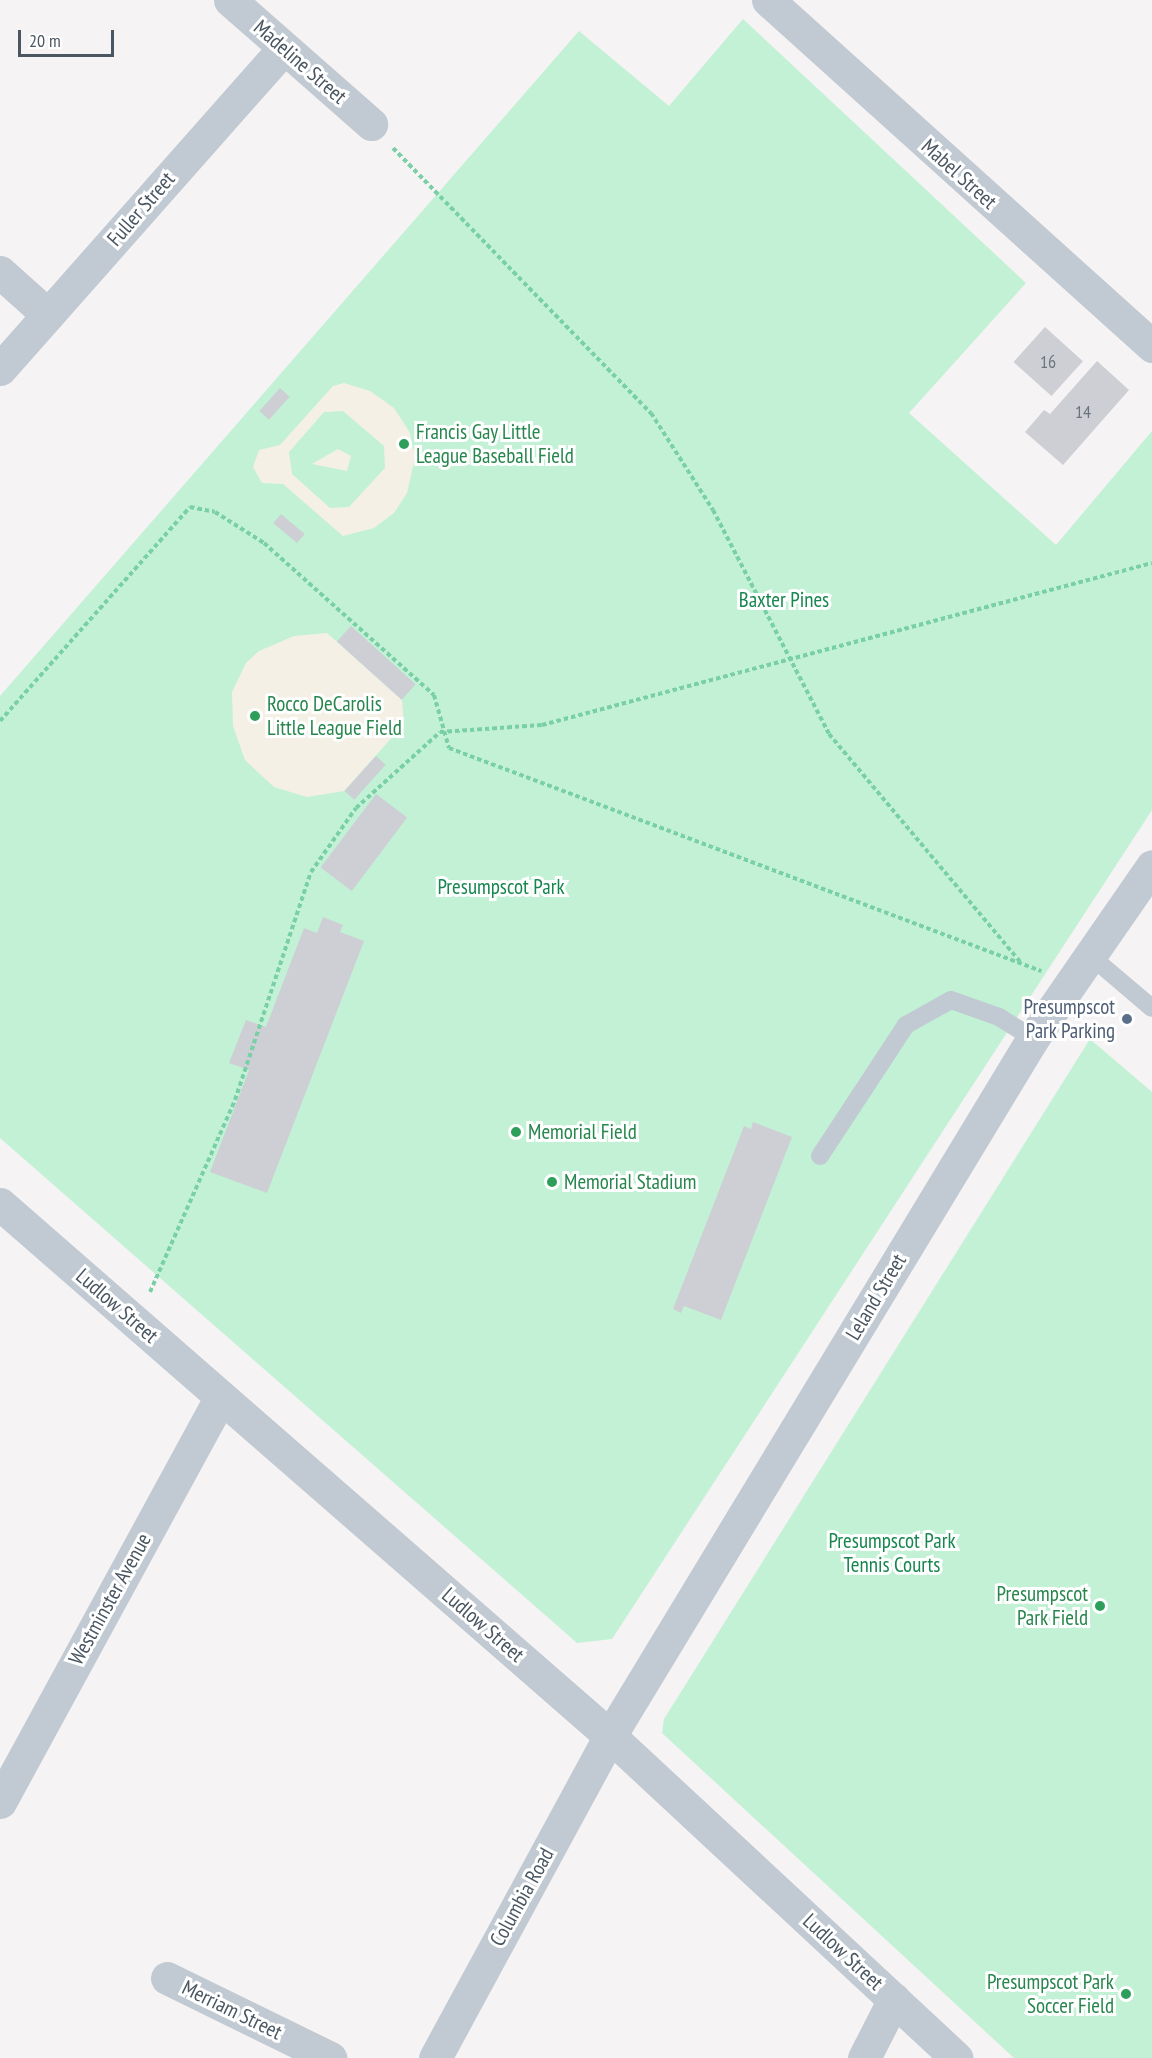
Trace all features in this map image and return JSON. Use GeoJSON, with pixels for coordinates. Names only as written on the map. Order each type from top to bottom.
{"type":"FeatureCollection","features":[{"type":"Feature","properties":{"kind":"street","name":"Madeline Street"},"geometry":{"type":"LineString","coordinates":[[230,0],[370,124]]}},
{"type":"Feature","properties":{"kind":"street","name":"Mabel Street"},"geometry":{"type":"LineString","coordinates":[[768,0],[1152,346]]}},
{"type":"Feature","properties":{"kind":"street","name":"Fuller Street"},"geometry":{"type":"LineString","coordinates":[[0,369],[283,49]]}},
{"type":"Feature","properties":{"kind":"street"},"geometry":{"type":"LineString","coordinates":[[0,272],[48,315]]}},
{"type":"Feature","properties":{"kind":"street","name":"Leland Street"},"geometry":{"type":"LineString","coordinates":[[610,1736],[1033,1038],[1083,971],[1152,866]]}},
{"type":"Feature","properties":{"kind":"street","name":"Ludlow Street"},"geometry":{"type":"LineString","coordinates":[[0,1204],[610,1736],[957,2058]]}},
{"type":"Feature","properties":{"kind":"street","name":"Westminster Avenue"},"geometry":{"type":"LineString","coordinates":[[0,1802],[221,1396]]}},
{"type":"Feature","properties":{"kind":"street","name":"Columbia Road"},"geometry":{"type":"LineString","coordinates":[[435,2058],[610,1736]]}},
{"type":"Feature","properties":{"kind":"street","name":"Merriam Street"},"geometry":{"type":"LineString","coordinates":[[167,1978],[330,2058]]}},
{"type":"Feature","properties":{"kind":"street"},"geometry":{"type":"LineString","coordinates":[[864,2058],[894,1999]]}},
{"type":"Feature","properties":{"kind":"lane"},"geometry":{"type":"LineString","coordinates":[[1083,971],[1152,1008]]}},
{"type":"Feature","properties":{"kind":"lane"},"geometry":{"type":"LineString","coordinates":[[820,1156],[906,1025],[951,1000],[999,1017],[1033,1038]]}},
{"type":"Feature","properties":{"kind":"path"},"geometry":{"type":"LineString","coordinates":[[370,124],[520,284],[651,413],[713,510],[829,734],[1021,964]]}},
{"type":"Feature","properties":{"kind":"path"},"geometry":{"type":"LineString","coordinates":[[0,721],[190,507],[215,513],[264,543],[434,695],[440,732],[449,748],[1021,964],[1083,971]]}},
{"type":"Feature","properties":{"kind":"path"},"geometry":{"type":"LineString","coordinates":[[137,1323],[235,1101],[311,872],[356,808],[440,732],[542,725],[1152,564]]}},
{"type":"Feature","properties":{"kind":"green space","name":"Presumpscot Park"},"geometry":{"type":"Polygon","coordinates":[[[743,19],[1026,283],[909,413],[1056,545],[1152,431],[1152,810],[612,1639],[577,1643],[0,1138],[0,696],[579,31],[669,106],[743,19]]]}},
{"type":"Feature","properties":{"kind":"green space","name":"Presumpscot Park Tennis Courts"},"geometry":{"type":"Polygon","coordinates":[[[1090,1039],[1152,1092],[1152,2058],[1014,2058],[662,1733],[664,1719],[1090,1039]]]}},
{"type":"Feature","properties":{"kind":"sand"},"geometry":{"type":"Polygon","coordinates":[[[344,383],[370,391],[394,408],[410,433],[415,457],[407,493],[394,513],[374,528],[343,536],[283,484],[262,483],[253,467],[259,450],[280,445],[333,386],[344,383]],[[343,411],[324,412],[289,452],[292,474],[330,508],[349,507],[385,468],[384,446],[343,411]]]}},
{"type":"Feature","properties":{"kind":"sand"},"geometry":{"type":"Polygon","coordinates":[[[338,449],[351,456],[347,471],[312,464],[338,449]]]}},
{"type":"Feature","properties":{"kind":"sand"},"geometry":{"type":"Polygon","coordinates":[[[327,633],[402,700],[404,724],[344,791],[307,797],[274,787],[245,760],[233,726],[232,692],[246,663],[259,651],[294,636],[327,633]]]}},
{"type":"Feature","properties":{"kind":"building"},"geometry":{"type":"Polygon","coordinates":[[[1045,327],[1083,361],[1051,396],[1014,362],[1045,327]]]}},
{"type":"Feature","properties":{"kind":"building"},"geometry":{"type":"Polygon","coordinates":[[[1097,361],[1129,390],[1063,465],[1025,432],[1044,410],[1050,414],[1097,361]]]}},
{"type":"Feature","properties":{"kind":"building"},"geometry":{"type":"Polygon","coordinates":[[[280,388],[290,397],[269,420],[259,411],[280,388]]]}},
{"type":"Feature","properties":{"kind":"building"},"geometry":{"type":"Polygon","coordinates":[[[281,514],[305,534],[297,543],[273,523],[281,514]]]}},
{"type":"Feature","properties":{"kind":"building"},"geometry":{"type":"Polygon","coordinates":[[[351,626],[416,684],[402,700],[337,642],[351,626]]]}},
{"type":"Feature","properties":{"kind":"building"},"geometry":{"type":"Polygon","coordinates":[[[376,756],[386,765],[354,800],[345,791],[376,756]]]}},
{"type":"Feature","properties":{"kind":"building"},"geometry":{"type":"Polygon","coordinates":[[[376,794],[407,817],[352,891],[321,867],[376,794]]]}},
{"type":"Feature","properties":{"kind":"building"},"geometry":{"type":"Polygon","coordinates":[[[323,917],[343,925],[340,932],[364,941],[267,1193],[210,1172],[249,1070],[229,1063],[246,1020],[266,1027],[304,928],[317,933],[323,917]]]}},
{"type":"Feature","properties":{"kind":"building"},"geometry":{"type":"Polygon","coordinates":[[[753,1122],[792,1137],[721,1320],[684,1306],[681,1313],[673,1309],[744,1126],[751,1129],[753,1122]]]}},
{"type":"Feature","properties":{"kind":"place","name":"Francis Gay Little League Baseball Field"},"geometry":{"type":"Point","coordinates":[404,444]}},
{"type":"Feature","properties":{"kind":"place","name":"Rocco DeCarolis Little League Field"},"geometry":{"type":"Point","coordinates":[255,716]}},
{"type":"Feature","properties":{"kind":"place","name":"Presumpscot Park Parking"},"geometry":{"type":"Point","coordinates":[1127,1019]}},
{"type":"Feature","properties":{"kind":"place","name":"Memorial Field"},"geometry":{"type":"Point","coordinates":[516,1132]}},
{"type":"Feature","properties":{"kind":"place","name":"Memorial Stadium"},"geometry":{"type":"Point","coordinates":[552,1182]}},
{"type":"Feature","properties":{"kind":"place","name":"Presumpscot Park Field"},"geometry":{"type":"Point","coordinates":[1100,1606]}},
{"type":"Feature","properties":{"kind":"place","name":"Presumpscot Park Soccer Field"},"geometry":{"type":"Point","coordinates":[1126,1994]}},
{"type":"Feature","properties":{"kind":"park label","name":"Baxter Pines"},"geometry":{"type":"Point","coordinates":[784,600]}}]}
